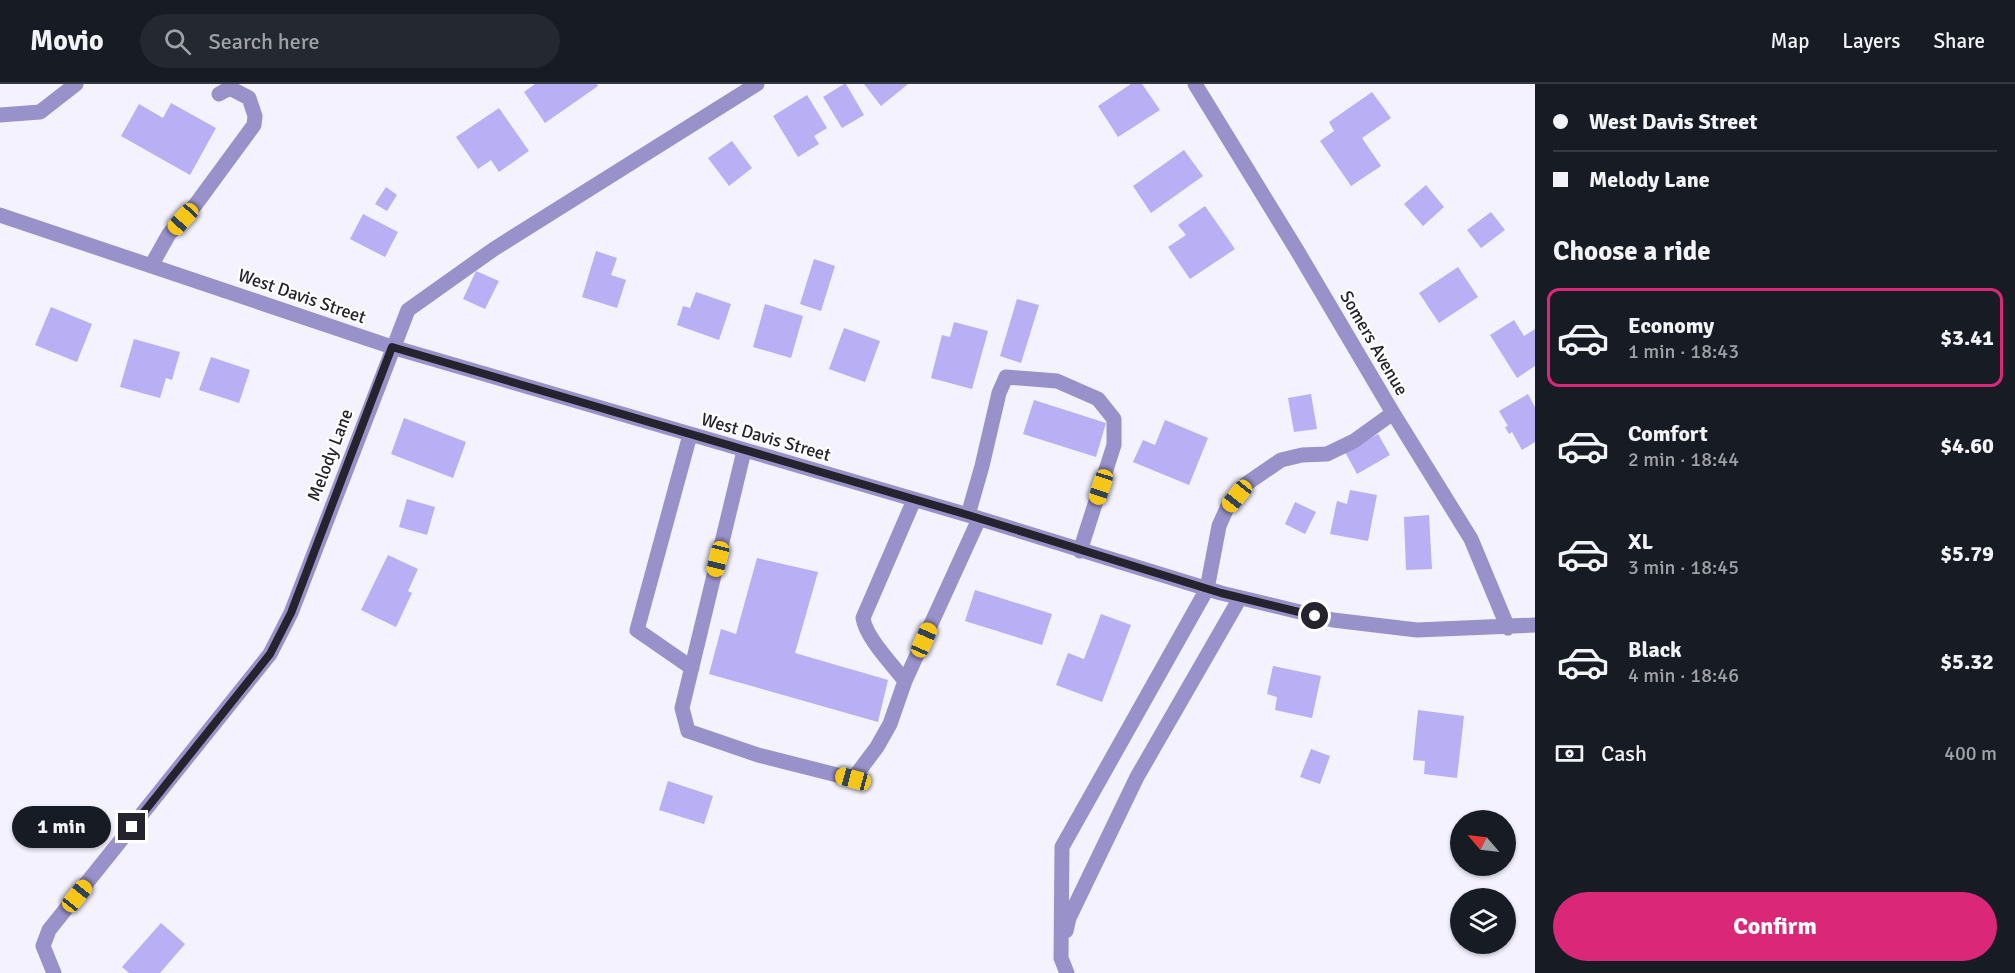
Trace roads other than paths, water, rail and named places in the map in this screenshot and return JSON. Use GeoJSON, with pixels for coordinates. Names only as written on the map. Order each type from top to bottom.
{"type":"FeatureCollection","features":[{"type":"Feature","properties":{"kind":"street"},"geometry":{"type":"LineString","coordinates":[[0,115],[40,112],[76,84]]}},
{"type":"Feature","properties":{"kind":"street","name":"Melody Lane"},"geometry":{"type":"LineString","coordinates":[[54,973],[43,946],[50,930],[270,654],[291,613],[408,310],[494,249],[757,84]]}},
{"type":"Feature","properties":{"kind":"street","name":"Somers Avenue"},"geometry":{"type":"LineString","coordinates":[[1195,84],[1471,539],[1508,628]]}},
{"type":"Feature","properties":{"kind":"street"},"geometry":{"type":"LineString","coordinates":[[151,266],[169,234],[196,204],[254,125],[255,116],[249,98],[231,88],[219,94]]}},
{"type":"Feature","properties":{"kind":"street","name":"West Davis Street"},"geometry":{"type":"LineString","coordinates":[[0,215],[392,347],[973,517],[1240,598],[1333,620],[1417,630],[1535,626]]}},
{"type":"Feature","properties":{"kind":"street"},"geometry":{"type":"LineString","coordinates":[[744,451],[682,708],[688,731],[758,755],[853,779],[877,747],[890,724],[905,681],[973,517],[999,393],[1006,377],[1057,381],[1098,399],[1114,419],[1114,445],[1080,550]]}},
{"type":"Feature","properties":{"kind":"street"},"geometry":{"type":"LineString","coordinates":[[1067,973],[1061,958],[1062,847],[1207,589],[1219,526],[1227,508],[1246,484],[1281,460],[1302,455],[1328,454],[1354,441],[1393,413]]}},
{"type":"Feature","properties":{"kind":"street"},"geometry":{"type":"LineString","coordinates":[[690,435],[637,630],[692,668]]}},
{"type":"Feature","properties":{"kind":"street"},"geometry":{"type":"LineString","coordinates":[[905,681],[872,638],[862,618],[914,500]]}},
{"type":"Feature","properties":{"kind":"street"},"geometry":{"type":"LineString","coordinates":[[1061,958],[1069,918],[1137,777],[1240,598]]}}]}
